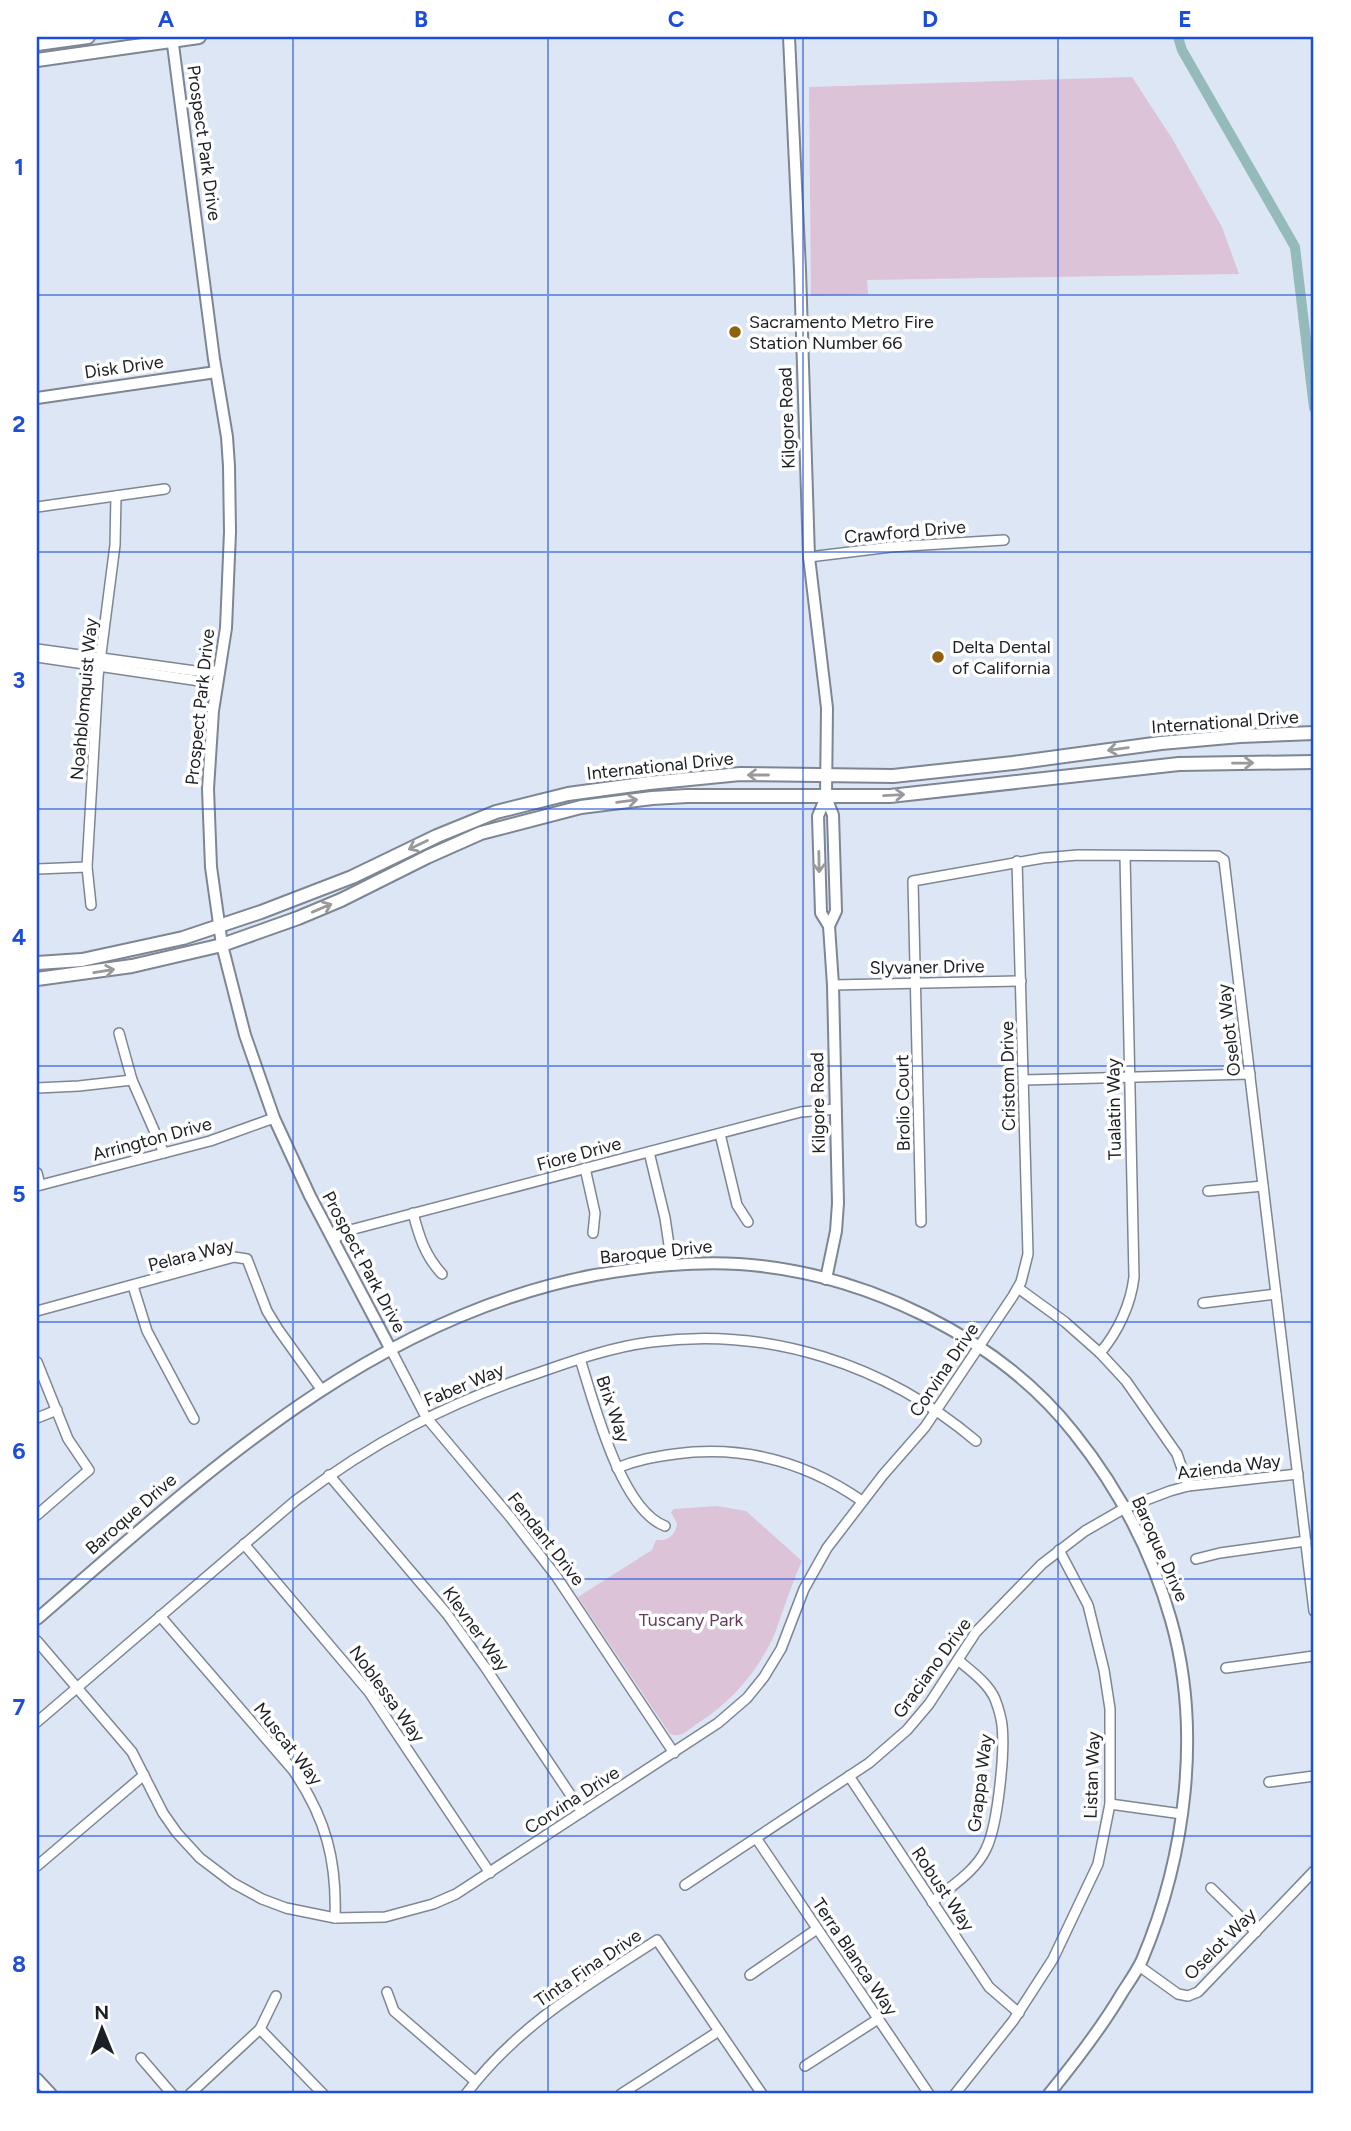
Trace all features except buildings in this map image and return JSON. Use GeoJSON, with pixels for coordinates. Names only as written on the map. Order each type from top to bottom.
{"type":"FeatureCollection","features":[{"type":"Feature","properties":{"kind":"main road"},"geometry":{"type":"LineString","coordinates":[[37,44],[88,37]]}},
{"type":"Feature","properties":{"kind":"main road"},"geometry":{"type":"LineString","coordinates":[[37,60],[172,38],[199,37]]}},
{"type":"Feature","properties":{"kind":"main road","name":"International Drive"},"geometry":{"type":"LineString","coordinates":[[37,963],[82,960],[183,938],[352,877],[437,836],[496,812],[568,794],[740,775],[892,776],[1161,743],[1311,733]]}},
{"type":"Feature","properties":{"kind":"main road","name":"International Drive"},"geometry":{"type":"LineString","coordinates":[[37,979],[132,967],[222,945],[341,900],[481,833],[581,807],[652,797],[890,796],[1179,764],[1314,762]]}},
{"type":"Feature","properties":{"kind":"main road"},"geometry":{"type":"LineString","coordinates":[[523,821],[539,808],[584,796],[596,790]]}},
{"type":"Feature","properties":{"kind":"main road"},"geometry":{"type":"LineString","coordinates":[[455,844],[468,832],[511,817],[530,804]]}},
{"type":"Feature","properties":{"kind":"street","name":"Kilgore Road"},"geometry":{"type":"LineString","coordinates":[[789,37],[801,288],[808,557],[827,708],[826,797],[818,816],[821,913],[829,926],[833,985],[838,1203],[836,1231],[826,1279]]}},
{"type":"Feature","properties":{"kind":"street","name":"Prospect Park Drive"},"geometry":{"type":"LineString","coordinates":[[172,38],[227,437],[230,514],[226,628],[217,686],[208,789],[211,867],[222,945],[245,1035],[274,1118],[333,1240],[390,1348]]}},
{"type":"Feature","properties":{"kind":"street","name":"Disk Drive"},"geometry":{"type":"LineString","coordinates":[[37,398],[216,372]]}},
{"type":"Feature","properties":{"kind":"street"},"geometry":{"type":"LineString","coordinates":[[37,507],[165,489]]}},
{"type":"Feature","properties":{"kind":"street","name":"Noahblomquist Way"},"geometry":{"type":"LineString","coordinates":[[91,905],[87,867],[101,662],[116,545],[116,496]]}},
{"type":"Feature","properties":{"kind":"street","name":"Crawford Drive"},"geometry":{"type":"LineString","coordinates":[[808,557],[891,547],[1004,540]]}},
{"type":"Feature","properties":{"kind":"street"},"geometry":{"type":"LineString","coordinates":[[37,649],[217,686]]}},
{"type":"Feature","properties":{"kind":"street"},"geometry":{"type":"LineString","coordinates":[[37,657],[219,671]]}},
{"type":"Feature","properties":{"kind":"street","name":"Oselot Way"},"geometry":{"type":"LineString","coordinates":[[916,984],[913,881],[1017,861],[1077,855],[1219,856],[1224,860],[1314,1611]]}},
{"type":"Feature","properties":{"kind":"street","name":"Tualatin Way"},"geometry":{"type":"LineString","coordinates":[[1100,1353],[1112,1336],[1129,1301],[1134,1277],[1125,856]]}},
{"type":"Feature","properties":{"kind":"street","name":"Cristom Drive"},"geometry":{"type":"LineString","coordinates":[[1017,861],[1028,1254],[1018,1289]]}},
{"type":"Feature","properties":{"kind":"street"},"geometry":{"type":"LineString","coordinates":[[37,869],[87,867]]}},
{"type":"Feature","properties":{"kind":"street","name":"Slyvaner Drive"},"geometry":{"type":"LineString","coordinates":[[833,985],[1021,981]]}},
{"type":"Feature","properties":{"kind":"street","name":"Brolio Court"},"geometry":{"type":"LineString","coordinates":[[916,984],[921,1222]]}},
{"type":"Feature","properties":{"kind":"street"},"geometry":{"type":"LineString","coordinates":[[119,1033],[132,1080],[164,1153]]}},
{"type":"Feature","properties":{"kind":"street"},"geometry":{"type":"LineString","coordinates":[[1024,1080],[1250,1074]]}},
{"type":"Feature","properties":{"kind":"street"},"geometry":{"type":"LineString","coordinates":[[37,1088],[132,1080]]}},
{"type":"Feature","properties":{"kind":"street","name":"Fiore Drive"},"geometry":{"type":"LineString","coordinates":[[333,1240],[354,1228],[801,1112],[836,1109]]}},
{"type":"Feature","properties":{"kind":"street","name":"Arrington Drive"},"geometry":{"type":"LineString","coordinates":[[38,1186],[210,1141],[274,1118]]}},
{"type":"Feature","properties":{"kind":"street"},"geometry":{"type":"LineString","coordinates":[[720,1133],[737,1205],[748,1222]]}},
{"type":"Feature","properties":{"kind":"street"},"geometry":{"type":"LineString","coordinates":[[649,1152],[665,1218],[672,1265]]}},
{"type":"Feature","properties":{"kind":"street"},"geometry":{"type":"LineString","coordinates":[[585,1168],[595,1213],[593,1233]]}},
{"type":"Feature","properties":{"kind":"street"},"geometry":{"type":"LineString","coordinates":[[37,1173],[38,1186]]}},
{"type":"Feature","properties":{"kind":"street"},"geometry":{"type":"LineString","coordinates":[[1208,1191],[1263,1186]]}},
{"type":"Feature","properties":{"kind":"street"},"geometry":{"type":"LineString","coordinates":[[413,1213],[425,1251],[442,1274]]}},
{"type":"Feature","properties":{"kind":"street","name":"Pelara Way"},"geometry":{"type":"LineString","coordinates":[[37,1311],[234,1257],[247,1259],[267,1311],[321,1389]]}},
{"type":"Feature","properties":{"kind":"street","name":"Baroque Drive"},"geometry":{"type":"LineString","coordinates":[[37,1619],[208,1471],[321,1389],[390,1348],[460,1315],[519,1294],[595,1276],[672,1265],[744,1264],[826,1279],[890,1300],[922,1314],[978,1347],[1024,1383],[1074,1433],[1125,1508],[1140,1538],[1172,1623],[1181,1669],[1187,1723],[1187,1767],[1182,1814],[1167,1884],[1153,1930],[1139,1966],[1106,2019],[1049,2094]]}},
{"type":"Feature","properties":{"kind":"street"},"geometry":{"type":"LineString","coordinates":[[133,1286],[147,1331],[194,1419]]}},
{"type":"Feature","properties":{"kind":"street"},"geometry":{"type":"LineString","coordinates":[[1018,1289],[1065,1322],[1100,1353],[1134,1391],[1177,1454],[1188,1486]]}},
{"type":"Feature","properties":{"kind":"street","name":"Corvina Drive"},"geometry":{"type":"LineString","coordinates":[[37,1641],[132,1752],[177,1833],[212,1869],[233,1884],[286,1908],[335,1918],[368,1918],[409,1912],[456,1894],[490,1873],[731,1713],[764,1677],[781,1649],[814,1568],[862,1501],[913,1443],[1018,1289]]}},
{"type":"Feature","properties":{"kind":"street"},"geometry":{"type":"LineString","coordinates":[[1203,1304],[1276,1294]]}},
{"type":"Feature","properties":{"kind":"street","name":"Faber Way"},"geometry":{"type":"LineString","coordinates":[[37,1722],[244,1544],[329,1475],[426,1417],[496,1387],[580,1359],[650,1342],[686,1339],[720,1339],[776,1345],[830,1358],[872,1374],[936,1410],[976,1441]]}},
{"type":"Feature","properties":{"kind":"street","name":"Fendant Drive"},"geometry":{"type":"LineString","coordinates":[[390,1348],[426,1417],[556,1576],[674,1753]]}},
{"type":"Feature","properties":{"kind":"street","name":"Brix Way"},"geometry":{"type":"LineString","coordinates":[[580,1359],[617,1468],[636,1500],[654,1522],[665,1526]]}},
{"type":"Feature","properties":{"kind":"street"},"geometry":{"type":"LineString","coordinates":[[37,1362],[68,1439],[89,1470],[37,1515]]}},
{"type":"Feature","properties":{"kind":"street"},"geometry":{"type":"LineString","coordinates":[[37,1418],[57,1410]]}},
{"type":"Feature","properties":{"kind":"street"},"geometry":{"type":"LineString","coordinates":[[617,1468],[644,1459],[689,1452],[724,1451],[750,1454],[809,1470],[862,1501]]}},
{"type":"Feature","properties":{"kind":"street","name":"Azienda Way"},"geometry":{"type":"LineString","coordinates":[[1125,1508],[1188,1486],[1298,1474]]}},
{"type":"Feature","properties":{"kind":"street","name":"Klevner Way"},"geometry":{"type":"LineString","coordinates":[[329,1475],[447,1614],[582,1812]]}},
{"type":"Feature","properties":{"kind":"street","name":"Graciano Drive"},"geometry":{"type":"LineString","coordinates":[[685,1885],[869,1763],[907,1730],[929,1704],[976,1632],[1042,1563],[1085,1531],[1125,1508]]}},
{"type":"Feature","properties":{"kind":"street"},"geometry":{"type":"LineString","coordinates":[[1196,1559],[1306,1541]]}},
{"type":"Feature","properties":{"kind":"street","name":"Noblessa Way"},"geometry":{"type":"LineString","coordinates":[[244,1544],[369,1692],[490,1873]]}},
{"type":"Feature","properties":{"kind":"street","name":"Listan Way"},"geometry":{"type":"LineString","coordinates":[[955,2094],[1019,2012],[1054,1959],[1098,1864],[1110,1804],[1110,1709],[1104,1670],[1088,1605],[1059,1550]]}},
{"type":"Feature","properties":{"kind":"street","name":"Muscat Way"},"geometry":{"type":"LineString","coordinates":[[160,1616],[293,1770],[307,1791],[320,1816],[331,1853],[335,1875],[335,1918]]}},
{"type":"Feature","properties":{"kind":"street"},"geometry":{"type":"LineString","coordinates":[[1226,1668],[1314,1656]]}},
{"type":"Feature","properties":{"kind":"street","name":"Grappa Way"},"geometry":{"type":"LineString","coordinates":[[932,1902],[972,1868],[986,1850],[994,1825],[1002,1760],[1002,1724],[995,1699],[988,1687],[958,1660]]}},
{"type":"Feature","properties":{"kind":"street"},"geometry":{"type":"LineString","coordinates":[[37,1867],[145,1775]]}},
{"type":"Feature","properties":{"kind":"street","name":"Robust Way"},"geometry":{"type":"LineString","coordinates":[[849,1776],[989,1987],[1019,2012]]}},
{"type":"Feature","properties":{"kind":"street"},"geometry":{"type":"LineString","coordinates":[[1269,1782],[1314,1776]]}},
{"type":"Feature","properties":{"kind":"street"},"geometry":{"type":"LineString","coordinates":[[1110,1804],[1182,1814]]}},
{"type":"Feature","properties":{"kind":"street","name":"Terra Blanca Way"},"geometry":{"type":"LineString","coordinates":[[756,1838],[929,2094]]}},
{"type":"Feature","properties":{"kind":"street","name":"Oselot Way"},"geometry":{"type":"LineString","coordinates":[[1139,1966],[1178,1994],[1188,1996],[1198,1992],[1314,1871]]}},
{"type":"Feature","properties":{"kind":"street"},"geometry":{"type":"LineString","coordinates":[[1211,1888],[1256,1932]]}},
{"type":"Feature","properties":{"kind":"street"},"geometry":{"type":"LineString","coordinates":[[750,1975],[817,1929]]}},
{"type":"Feature","properties":{"kind":"street","name":"Tinta Fina Drive"},"geometry":{"type":"LineString","coordinates":[[466,2094],[521,2033],[559,2004],[657,1940],[761,2094]]}},
{"type":"Feature","properties":{"kind":"street"},"geometry":{"type":"LineString","coordinates":[[387,1992],[394,2011],[475,2081]]}},
{"type":"Feature","properties":{"kind":"street"},"geometry":{"type":"LineString","coordinates":[[190,2094],[260,2029],[276,1996]]}},
{"type":"Feature","properties":{"kind":"street"},"geometry":{"type":"LineString","coordinates":[[806,2066],[878,2019]]}},
{"type":"Feature","properties":{"kind":"street"},"geometry":{"type":"LineString","coordinates":[[260,2029],[323,2094]]}},
{"type":"Feature","properties":{"kind":"street"},"geometry":{"type":"LineString","coordinates":[[621,2094],[719,2031]]}},
{"type":"Feature","properties":{"kind":"street"},"geometry":{"type":"LineString","coordinates":[[141,2058],[172,2094]]}},
{"type":"Feature","properties":{"kind":"street"},"geometry":{"type":"LineString","coordinates":[[37,2080],[51,2094]]}},
{"type":"Feature","properties":{"kind":"green space"},"geometry":{"type":"Polygon","coordinates":[[[1132,77],[1173,140],[1222,227],[1239,274],[867,280],[868,294],[811,296],[809,87],[1132,77]]]}},
{"type":"Feature","properties":{"kind":"green space","name":"Tuscany Park"},"geometry":{"type":"Polygon","coordinates":[[[717,1506],[746,1511],[802,1561],[775,1633],[753,1672],[733,1695],[710,1715],[685,1733],[674,1735],[670,1734],[578,1597],[652,1550],[656,1540],[670,1537],[677,1524],[671,1512],[674,1509],[717,1506]]]}},
{"type":"Feature","properties":{"kind":"waterway"},"geometry":{"type":"LineString","coordinates":[[1178,37],[1182,50],[1295,247],[1314,408]]}},
{"type":"Feature","properties":{"kind":"place","name":"Sacramento Metro Fire Station Number 66"},"geometry":{"type":"Point","coordinates":[735,332]}},
{"type":"Feature","properties":{"kind":"place","name":"Delta Dental of California"},"geometry":{"type":"Point","coordinates":[938,657]}}]}
